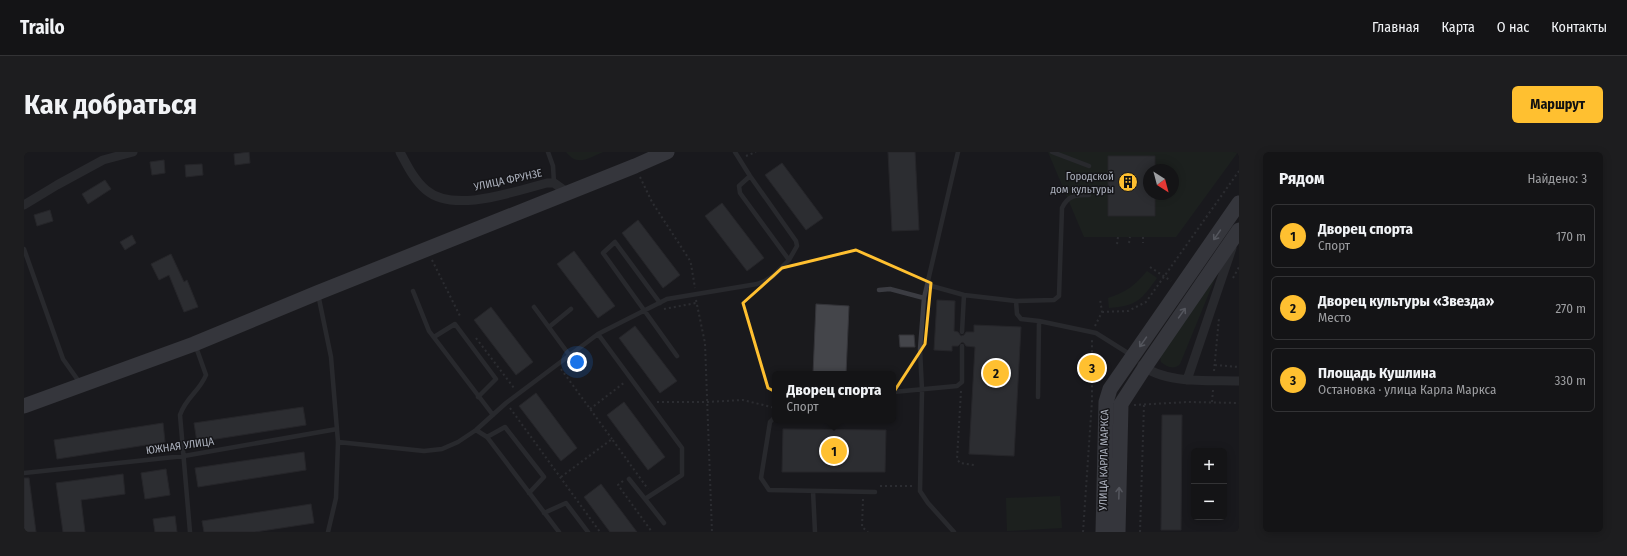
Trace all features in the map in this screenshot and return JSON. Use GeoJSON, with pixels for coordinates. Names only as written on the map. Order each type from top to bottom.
{"type":"FeatureCollection","features":[{"type":"Feature","properties":{"kind":"main road"},"geometry":{"type":"LineString","coordinates":[[24,406],[194,344],[667,152]]}},
{"type":"Feature","properties":{"kind":"main road"},"geometry":{"type":"LineString","coordinates":[[1102,398],[1133,357],[1239,203]]}},
{"type":"Feature","properties":{"kind":"main road"},"geometry":{"type":"LineString","coordinates":[[1121,404],[1144,367],[1238,232]]}},
{"type":"Feature","properties":{"kind":"main road","name":"УЛИЦА КАРЛА МАРКСА"},"geometry":{"type":"LineString","coordinates":[[1102,398],[1103,532]]}},
{"type":"Feature","properties":{"kind":"main road","name":"УЛИЦА КАРЛА МАРКСА"},"geometry":{"type":"LineString","coordinates":[[1118,532],[1121,404]]}},
{"type":"Feature","properties":{"kind":"street"},"geometry":{"type":"LineString","coordinates":[[24,206],[103,160],[133,152]]}},
{"type":"Feature","properties":{"kind":"street","name":"УЛИЦА ФРУНЗЕ"},"geometry":{"type":"LineString","coordinates":[[400,152],[414,178],[426,191],[452,201],[485,199],[547,183],[554,183],[568,193]]}},
{"type":"Feature","properties":{"kind":"street"},"geometry":{"type":"LineString","coordinates":[[1187,380],[1238,232]]}},
{"type":"Feature","properties":{"kind":"street"},"geometry":{"type":"LineString","coordinates":[[1133,357],[1153,373],[1187,380],[1239,381]]}},
{"type":"Feature","properties":{"kind":"lane"},"geometry":{"type":"LineString","coordinates":[[548,152],[553,166],[554,183]]}},
{"type":"Feature","properties":{"kind":"lane"},"geometry":{"type":"LineString","coordinates":[[338,442],[424,451],[448,446],[458,442],[476,430],[506,403],[598,334],[667,299],[695,293],[757,284],[773,276],[789,260],[797,246],[796,241],[750,176],[736,152]]}},
{"type":"Feature","properties":{"kind":"lane"},"geometry":{"type":"LineString","coordinates":[[954,532],[928,503],[920,491],[922,390],[920,349],[924,298],[958,152]]}},
{"type":"Feature","properties":{"kind":"lane"},"geometry":{"type":"LineString","coordinates":[[1052,152],[1089,166]]}},
{"type":"Feature","properties":{"kind":"lane"},"geometry":{"type":"LineString","coordinates":[[750,176],[739,186],[740,193],[789,260]]}},
{"type":"Feature","properties":{"kind":"lane"},"geometry":{"type":"LineString","coordinates":[[928,285],[964,295],[1016,301],[1054,300],[1059,296],[1062,208],[1069,198],[1075,195],[1089,195]]}},
{"type":"Feature","properties":{"kind":"lane"},"geometry":{"type":"LineString","coordinates":[[660,303],[615,242],[603,253],[677,356]]}},
{"type":"Feature","properties":{"kind":"lane"},"geometry":{"type":"LineString","coordinates":[[24,249],[63,359],[82,385]]}},
{"type":"Feature","properties":{"kind":"lane"},"geometry":{"type":"LineString","coordinates":[[879,290],[890,289],[924,298]]}},
{"type":"Feature","properties":{"kind":"lane"},"geometry":{"type":"LineString","coordinates":[[413,291],[430,331],[493,415]]}},
{"type":"Feature","properties":{"kind":"lane"},"geometry":{"type":"LineString","coordinates":[[317,293],[331,357],[338,442],[336,498],[328,532]]}},
{"type":"Feature","properties":{"kind":"lane"},"geometry":{"type":"LineString","coordinates":[[962,332],[964,295]]}},
{"type":"Feature","properties":{"kind":"lane"},"geometry":{"type":"LineString","coordinates":[[1016,301],[1017,314],[1021,319],[1039,321],[1096,333],[1133,357]]}},
{"type":"Feature","properties":{"kind":"lane"},"geometry":{"type":"LineString","coordinates":[[534,307],[570,356]]}},
{"type":"Feature","properties":{"kind":"lane"},"geometry":{"type":"LineString","coordinates":[[549,327],[571,309]]}},
{"type":"Feature","properties":{"kind":"lane"},"geometry":{"type":"LineString","coordinates":[[1038,397],[1039,321]]}},
{"type":"Feature","properties":{"kind":"lane"},"geometry":{"type":"LineString","coordinates":[[434,337],[455,324],[496,379],[478,397]]}},
{"type":"Feature","properties":{"kind":"lane"},"geometry":{"type":"LineString","coordinates":[[598,334],[682,448],[682,475],[645,499]]}},
{"type":"Feature","properties":{"kind":"lane"},"geometry":{"type":"LineString","coordinates":[[190,532],[180,415],[183,404],[202,384],[206,375],[194,344]]}},
{"type":"Feature","properties":{"kind":"lane"},"geometry":{"type":"LineString","coordinates":[[896,392],[951,388],[957,386],[962,382],[962,346]]}},
{"type":"Feature","properties":{"kind":"lane"},"geometry":{"type":"LineString","coordinates":[[772,420],[770,422],[761,478],[769,490],[875,492]]}},
{"type":"Feature","properties":{"kind":"lane"},"geometry":{"type":"LineString","coordinates":[[487,437],[505,427],[544,477],[529,493]]}},
{"type":"Feature","properties":{"kind":"lane","name":"ЮЖНАЯ УЛИЦА"},"geometry":{"type":"LineString","coordinates":[[24,473],[184,456],[337,429]]}},
{"type":"Feature","properties":{"kind":"lane"},"geometry":{"type":"LineString","coordinates":[[476,430],[487,437],[559,532]]}},
{"type":"Feature","properties":{"kind":"lane"},"geometry":{"type":"LineString","coordinates":[[627,479],[664,523]]}},
{"type":"Feature","properties":{"kind":"lane"},"geometry":{"type":"LineString","coordinates":[[813,491],[815,532]]}},
{"type":"Feature","properties":{"kind":"lane"},"geometry":{"type":"LineString","coordinates":[[544,513],[566,503],[588,532]]}},
{"type":"Feature","properties":{"kind":"path"},"geometry":{"type":"LineString","coordinates":[[739,159],[756,152]]}},
{"type":"Feature","properties":{"kind":"path"},"geometry":{"type":"LineString","coordinates":[[635,166],[652,202],[691,264],[696,303],[705,343],[712,532]]}},
{"type":"Feature","properties":{"kind":"path"},"geometry":{"type":"LineString","coordinates":[[1102,312],[1128,311],[1141,305],[1151,296],[1239,171]]}},
{"type":"Feature","properties":{"kind":"path"},"geometry":{"type":"LineString","coordinates":[[1117,244],[1118,237]]}},
{"type":"Feature","properties":{"kind":"path"},"geometry":{"type":"LineString","coordinates":[[1129,244],[1130,237]]}},
{"type":"Feature","properties":{"kind":"path"},"geometry":{"type":"LineString","coordinates":[[1143,237],[1143,243]]}},
{"type":"Feature","properties":{"kind":"path"},"geometry":{"type":"LineString","coordinates":[[427,250],[458,315],[463,321]]}},
{"type":"Feature","properties":{"kind":"path"},"geometry":{"type":"LineString","coordinates":[[1150,267],[1164,276]]}},
{"type":"Feature","properties":{"kind":"path"},"geometry":{"type":"LineString","coordinates":[[1083,532],[1102,398],[1092,332],[1102,312],[1100,299]]}},
{"type":"Feature","properties":{"kind":"path"},"geometry":{"type":"LineString","coordinates":[[660,303],[663,308],[667,310],[696,303]]}},
{"type":"Feature","properties":{"kind":"path"},"geometry":{"type":"LineString","coordinates":[[472,333],[519,394]]}},
{"type":"Feature","properties":{"kind":"path"},"geometry":{"type":"LineString","coordinates":[[558,365],[652,495]]}},
{"type":"Feature","properties":{"kind":"path"},"geometry":{"type":"LineString","coordinates":[[1215,365],[1239,367]]}},
{"type":"Feature","properties":{"kind":"path"},"geometry":{"type":"LineString","coordinates":[[590,409],[630,378]]}},
{"type":"Feature","properties":{"kind":"path"},"geometry":{"type":"LineString","coordinates":[[962,382],[957,459],[960,463],[974,465]]}},
{"type":"Feature","properties":{"kind":"path"},"geometry":{"type":"LineString","coordinates":[[648,402],[707,402],[743,400],[772,407]]}},
{"type":"Feature","properties":{"kind":"path"},"geometry":{"type":"LineString","coordinates":[[1121,404],[1144,405],[1188,402],[1239,403]]}},
{"type":"Feature","properties":{"kind":"path"},"geometry":{"type":"LineString","coordinates":[[506,403],[600,532]]}},
{"type":"Feature","properties":{"kind":"path"},"geometry":{"type":"LineString","coordinates":[[1140,532],[1144,405]]}},
{"type":"Feature","properties":{"kind":"path"},"geometry":{"type":"LineString","coordinates":[[561,477],[612,439]]}},
{"type":"Feature","properties":{"kind":"path"},"geometry":{"type":"LineString","coordinates":[[636,472],[618,485],[652,532]]}},
{"type":"Feature","properties":{"kind":"path"},"geometry":{"type":"LineString","coordinates":[[879,486],[913,486]]}},
{"type":"Feature","properties":{"kind":"path"},"geometry":{"type":"LineString","coordinates":[[864,492],[862,527],[868,532]]}},
{"type":"Feature","properties":{"kind":"highlighted area"},"geometry":{"type":"Polygon","coordinates":[[[856,250],[931,283],[925,344],[882,410],[831,421],[768,388],[743,303],[782,268],[856,250]]]}},
{"type":"Feature","properties":{"kind":"shaded area"},"geometry":{"type":"Polygon","coordinates":[[[566,152],[603,152],[588,159],[579,160],[570,157],[566,152]]]}},
{"type":"Feature","properties":{"kind":"shaded area"},"geometry":{"type":"Polygon","coordinates":[[[1048,152],[1238,152],[1176,237],[1084,237],[1048,152]]]}},
{"type":"Feature","properties":{"kind":"shaded area"},"geometry":{"type":"Polygon","coordinates":[[[1147,271],[1157,278],[1142,297],[1126,306],[1109,308],[1108,298],[1130,288],[1147,271]]]}},
{"type":"Feature","properties":{"kind":"shaded area"},"geometry":{"type":"Polygon","coordinates":[[[1216,276],[1180,364],[1176,367],[1165,365],[1161,362],[1160,357],[1216,276]]]}},
{"type":"Feature","properties":{"kind":"shaded area"},"geometry":{"type":"Polygon","coordinates":[[[1060,496],[1062,528],[1007,531],[1006,498],[1060,496]]]}},
{"type":"Feature","properties":{"kind":"building"},"geometry":{"type":"Polygon","coordinates":[[[249,152],[250,163],[235,165],[234,154],[249,152]]]}},
{"type":"Feature","properties":{"kind":"building"},"geometry":{"type":"Polygon","coordinates":[[[888,152],[915,152],[919,230],[892,231],[888,152]]]}},
{"type":"Feature","properties":{"kind":"building","name":"Городской дом культуры"},"geometry":{"type":"Polygon","coordinates":[[[1108,156],[1155,156],[1155,164],[1143,164],[1143,200],[1155,200],[1155,216],[1108,216],[1108,156]]]}},
{"type":"Feature","properties":{"kind":"building"},"geometry":{"type":"Polygon","coordinates":[[[164,160],[165,173],[152,175],[150,162],[164,160]]]}},
{"type":"Feature","properties":{"kind":"building"},"geometry":{"type":"Polygon","coordinates":[[[782,163],[823,218],[806,230],[765,175],[782,163]]]}},
{"type":"Feature","properties":{"kind":"building"},"geometry":{"type":"Polygon","coordinates":[[[202,164],[203,175],[186,177],[185,165],[202,164]]]}},
{"type":"Feature","properties":{"kind":"building"},"geometry":{"type":"Polygon","coordinates":[[[105,180],[111,189],[88,204],[82,194],[105,180]]]}},
{"type":"Feature","properties":{"kind":"building"},"geometry":{"type":"Polygon","coordinates":[[[722,203],[764,258],[747,271],[705,216],[722,203]]]}},
{"type":"Feature","properties":{"kind":"building"},"geometry":{"type":"Polygon","coordinates":[[[50,210],[53,221],[37,226],[34,215],[50,210]]]}},
{"type":"Feature","properties":{"kind":"building"},"geometry":{"type":"Polygon","coordinates":[[[638,220],[680,275],[663,288],[622,233],[638,220]]]}},
{"type":"Feature","properties":{"kind":"building"},"geometry":{"type":"Polygon","coordinates":[[[132,235],[136,243],[125,250],[120,242],[132,235]]]}},
{"type":"Feature","properties":{"kind":"building"},"geometry":{"type":"Polygon","coordinates":[[[574,251],[615,306],[598,318],[557,264],[574,251]]]}},
{"type":"Feature","properties":{"kind":"building"},"geometry":{"type":"Polygon","coordinates":[[[171,254],[184,282],[187,280],[198,307],[184,312],[169,275],[159,280],[151,264],[171,254]]]}},
{"type":"Feature","properties":{"kind":"building"},"geometry":{"type":"Polygon","coordinates":[[[937,300],[955,301],[954,331],[958,332],[961,336],[966,332],[974,332],[974,325],[1021,327],[1014,456],[969,454],[975,347],[966,346],[962,342],[958,346],[952,346],[952,351],[934,350],[937,300]]]}},
{"type":"Feature","properties":{"kind":"building"},"geometry":{"type":"Polygon","coordinates":[[[816,304],[849,306],[846,371],[813,371],[816,304]]]}},
{"type":"Feature","properties":{"kind":"building"},"geometry":{"type":"Polygon","coordinates":[[[491,307],[533,362],[516,375],[474,320],[491,307]]]}},
{"type":"Feature","properties":{"kind":"building"},"geometry":{"type":"Polygon","coordinates":[[[635,326],[677,381],[660,393],[619,338],[635,326]]]}},
{"type":"Feature","properties":{"kind":"building"},"geometry":{"type":"Polygon","coordinates":[[[899,335],[914,335],[915,347],[900,347],[899,335]]]}},
{"type":"Feature","properties":{"kind":"building"},"geometry":{"type":"Polygon","coordinates":[[[536,393],[577,448],[561,461],[519,406],[536,393]]]}},
{"type":"Feature","properties":{"kind":"building"},"geometry":{"type":"Polygon","coordinates":[[[624,402],[665,457],[648,470],[607,415],[624,402]]]}},
{"type":"Feature","properties":{"kind":"building"},"geometry":{"type":"Polygon","coordinates":[[[303,407],[306,425],[197,442],[194,423],[303,407]]]}},
{"type":"Feature","properties":{"kind":"building"},"geometry":{"type":"Polygon","coordinates":[[[1162,415],[1182,415],[1181,530],[1161,530],[1162,415]]]}},
{"type":"Feature","properties":{"kind":"building"},"geometry":{"type":"Polygon","coordinates":[[[163,423],[165,442],[57,459],[54,440],[163,423]]]}},
{"type":"Feature","properties":{"kind":"building"},"geometry":{"type":"Polygon","coordinates":[[[783,429],[886,430],[885,472],[782,472],[783,429]]]}},
{"type":"Feature","properties":{"kind":"building"},"geometry":{"type":"Polygon","coordinates":[[[304,452],[306,470],[198,487],[195,468],[304,452]]]}},
{"type":"Feature","properties":{"kind":"building"},"geometry":{"type":"Polygon","coordinates":[[[166,469],[170,495],[145,499],[141,473],[166,469]]]}},
{"type":"Feature","properties":{"kind":"building"},"geometry":{"type":"Polygon","coordinates":[[[123,474],[125,494],[81,500],[85,532],[63,532],[56,483],[123,474]]]}},
{"type":"Feature","properties":{"kind":"building"},"geometry":{"type":"Polygon","coordinates":[[[24,478],[29,478],[36,532],[24,532],[24,478]]]}},
{"type":"Feature","properties":{"kind":"building"},"geometry":{"type":"Polygon","coordinates":[[[601,484],[637,532],[610,532],[584,497],[601,484]]]}},
{"type":"Feature","properties":{"kind":"building"},"geometry":{"type":"Polygon","coordinates":[[[311,504],[314,523],[255,532],[204,532],[202,521],[311,504]]]}},
{"type":"Feature","properties":{"kind":"building"},"geometry":{"type":"Polygon","coordinates":[[[175,516],[177,532],[155,532],[153,519],[175,516]]]}},
{"type":"Feature","properties":{"kind":"place","name":"Городской дом культуры"},"geometry":{"type":"Point","coordinates":[1128,182]}},
{"type":"Feature","properties":{"kind":"place","name":"Площадь Кушлина"},"geometry":{"type":"Point","coordinates":[1092,368]}},
{"type":"Feature","properties":{"kind":"place","name":"Дворец культуры «Звезда»"},"geometry":{"type":"Point","coordinates":[996,373]}},
{"type":"Feature","properties":{"kind":"place","name":"Дворец спорта"},"geometry":{"type":"Point","coordinates":[834,451]}}]}
